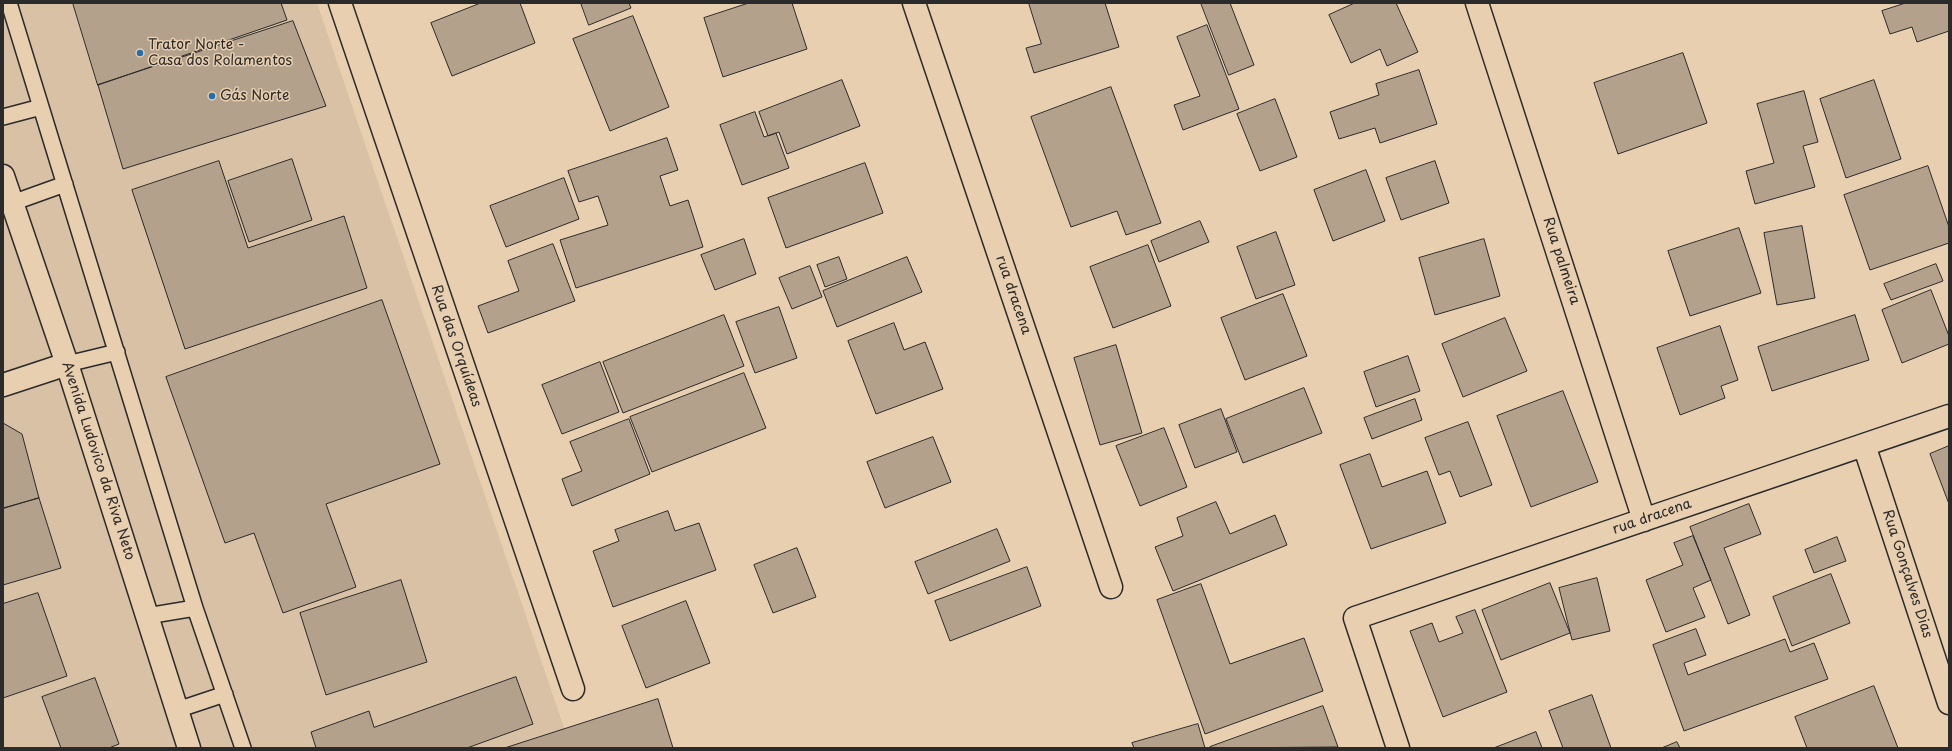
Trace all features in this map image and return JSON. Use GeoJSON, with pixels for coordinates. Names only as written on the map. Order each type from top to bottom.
{"type":"FeatureCollection","features":[{"type":"Feature","properties":{"kind":"street","name":"Rua das Orquídeas"},"geometry":{"type":"LineString","coordinates":[[340,3],[572,689]]}},
{"type":"Feature","properties":{"kind":"street","name":"rua dracena"},"geometry":{"type":"LineString","coordinates":[[914,3],[1111,587]]}},
{"type":"Feature","properties":{"kind":"street","name":"Rua palmeira"},"geometry":{"type":"LineString","coordinates":[[1477,3],[1644,520]]}},
{"type":"Feature","properties":{"kind":"street","name":"Avenida Ludovico da Riva Neto"},"geometry":{"type":"LineString","coordinates":[[3,176],[67,364],[189,748]]}},
{"type":"Feature","properties":{"kind":"street"},"geometry":{"type":"LineString","coordinates":[[3,385],[67,364]]}},
{"type":"Feature","properties":{"kind":"street","name":"rua dracena"},"geometry":{"type":"LineString","coordinates":[[1398,748],[1355,618],[1949,416]]}},
{"type":"Feature","properties":{"kind":"street","name":"Rua Gonçalves Dias"},"geometry":{"type":"LineString","coordinates":[[1864,445],[1949,703]]}},
{"type":"Feature","properties":{"kind":"lane"},"geometry":{"type":"LineString","coordinates":[[9,3],[195,608],[243,748]]}},
{"type":"Feature","properties":{"kind":"lane"},"geometry":{"type":"LineString","coordinates":[[3,117],[41,107]]}},
{"type":"Feature","properties":{"kind":"lane"},"geometry":{"type":"LineString","coordinates":[[12,203],[65,184]]}},
{"type":"Feature","properties":{"kind":"lane"},"geometry":{"type":"LineString","coordinates":[[67,364],[117,352]]}},
{"type":"Feature","properties":{"kind":"lane"},"geometry":{"type":"LineString","coordinates":[[147,616],[195,608]]}},
{"type":"Feature","properties":{"kind":"lane"},"geometry":{"type":"LineString","coordinates":[[177,710],[225,694]]}},
{"type":"Feature","properties":{"kind":"shaded area"},"geometry":{"type":"Polygon","coordinates":[[[3,3],[317,3],[571,748],[3,748],[3,3]]]}},
{"type":"Feature","properties":{"kind":"building","name":"Trator Norte - Casa dos Rolamentos"},"geometry":{"type":"Polygon","coordinates":[[[73,3],[281,3],[287,20],[98,85],[73,3]]]}},
{"type":"Feature","properties":{"kind":"building"},"geometry":{"type":"Polygon","coordinates":[[[481,3],[520,3],[535,43],[452,76],[431,23],[481,3]]]}},
{"type":"Feature","properties":{"kind":"building"},"geometry":{"type":"Polygon","coordinates":[[[581,3],[629,3],[631,8],[589,25],[581,3]]]}},
{"type":"Feature","properties":{"kind":"building"},"geometry":{"type":"Polygon","coordinates":[[[749,3],[792,3],[807,49],[723,77],[704,18],[749,3]]]}},
{"type":"Feature","properties":{"kind":"building"},"geometry":{"type":"Polygon","coordinates":[[[1029,3],[1105,3],[1119,47],[1034,73],[1026,48],[1041,44],[1029,3]]]}},
{"type":"Feature","properties":{"kind":"building"},"geometry":{"type":"Polygon","coordinates":[[[1201,3],[1230,3],[1254,65],[1229,75],[1201,3]]]}},
{"type":"Feature","properties":{"kind":"building"},"geometry":{"type":"Polygon","coordinates":[[[1355,3],[1396,3],[1418,52],[1387,66],[1380,49],[1351,63],[1329,15],[1355,3]]]}},
{"type":"Feature","properties":{"kind":"building"},"geometry":{"type":"Polygon","coordinates":[[[1906,3],[1949,3],[1949,31],[1917,42],[1912,27],[1890,34],[1882,11],[1906,3]]]}},
{"type":"Feature","properties":{"kind":"building"},"geometry":{"type":"Polygon","coordinates":[[[633,16],[669,107],[610,131],[573,39],[633,16]]]}},
{"type":"Feature","properties":{"kind":"building","name":"Gás Norte"},"geometry":{"type":"Polygon","coordinates":[[[293,21],[326,106],[123,169],[98,85],[293,21]]]}},
{"type":"Feature","properties":{"kind":"building"},"geometry":{"type":"Polygon","coordinates":[[[1207,25],[1239,109],[1183,130],[1174,105],[1200,96],[1177,37],[1207,25]]]}},
{"type":"Feature","properties":{"kind":"building"},"geometry":{"type":"Polygon","coordinates":[[[1683,53],[1707,123],[1618,154],[1594,83],[1683,53]]]}},
{"type":"Feature","properties":{"kind":"building"},"geometry":{"type":"Polygon","coordinates":[[[1419,70],[1437,124],[1380,143],[1375,128],[1339,139],[1330,112],[1379,95],[1376,84],[1419,70]]]}},
{"type":"Feature","properties":{"kind":"building"},"geometry":{"type":"Polygon","coordinates":[[[842,80],[860,126],[787,154],[779,132],[768,136],[759,112],[842,80]]]}},
{"type":"Feature","properties":{"kind":"building"},"geometry":{"type":"Polygon","coordinates":[[[1874,80],[1901,159],[1846,178],[1820,99],[1874,80]]]}},
{"type":"Feature","properties":{"kind":"building"},"geometry":{"type":"Polygon","coordinates":[[[1111,87],[1161,223],[1126,235],[1117,211],[1071,227],[1031,117],[1111,87]]]}},
{"type":"Feature","properties":{"kind":"building"},"geometry":{"type":"Polygon","coordinates":[[[1804,91],[1818,142],[1803,146],[1815,187],[1755,204],[1746,171],[1774,163],[1757,104],[1804,91]]]}},
{"type":"Feature","properties":{"kind":"building"},"geometry":{"type":"Polygon","coordinates":[[[1275,99],[1297,157],[1260,171],[1237,114],[1275,99]]]}},
{"type":"Feature","properties":{"kind":"building"},"geometry":{"type":"Polygon","coordinates":[[[755,112],[764,137],[776,133],[789,168],[742,185],[720,125],[755,112]]]}},
{"type":"Feature","properties":{"kind":"building"},"geometry":{"type":"Polygon","coordinates":[[[667,138],[678,170],[660,176],[670,206],[688,200],[703,247],[576,288],[560,240],[608,225],[598,196],[579,202],[568,171],[667,138]]]}},
{"type":"Feature","properties":{"kind":"building"},"geometry":{"type":"Polygon","coordinates":[[[292,159],[312,220],[249,242],[228,181],[292,159]]]}},
{"type":"Feature","properties":{"kind":"building"},"geometry":{"type":"Polygon","coordinates":[[[219,161],[248,248],[344,216],[367,288],[185,349],[132,190],[219,161]]]}},
{"type":"Feature","properties":{"kind":"building"},"geometry":{"type":"Polygon","coordinates":[[[1435,161],[1449,203],[1401,220],[1386,178],[1435,161]]]}},
{"type":"Feature","properties":{"kind":"building"},"geometry":{"type":"Polygon","coordinates":[[[865,163],[883,213],[786,248],[768,198],[865,163]]]}},
{"type":"Feature","properties":{"kind":"building"},"geometry":{"type":"Polygon","coordinates":[[[1928,166],[1949,227],[1949,243],[1870,270],[1844,195],[1928,166]]]}},
{"type":"Feature","properties":{"kind":"building"},"geometry":{"type":"Polygon","coordinates":[[[1366,170],[1385,221],[1333,241],[1314,190],[1366,170]]]}},
{"type":"Feature","properties":{"kind":"building"},"geometry":{"type":"Polygon","coordinates":[[[564,178],[579,219],[506,247],[490,206],[564,178]]]}},
{"type":"Feature","properties":{"kind":"building"},"geometry":{"type":"Polygon","coordinates":[[[1200,221],[1209,242],[1159,262],[1151,241],[1200,221]]]}},
{"type":"Feature","properties":{"kind":"building"},"geometry":{"type":"Polygon","coordinates":[[[1802,226],[1815,298],[1777,305],[1764,233],[1802,226]]]}},
{"type":"Feature","properties":{"kind":"building"},"geometry":{"type":"Polygon","coordinates":[[[1739,228],[1761,293],[1690,316],[1668,251],[1739,228]]]}},
{"type":"Feature","properties":{"kind":"building"},"geometry":{"type":"Polygon","coordinates":[[[1276,232],[1295,285],[1256,299],[1237,247],[1276,232]]]}},
{"type":"Feature","properties":{"kind":"building"},"geometry":{"type":"Polygon","coordinates":[[[744,239],[756,274],[715,290],[701,255],[744,239]]]}},
{"type":"Feature","properties":{"kind":"building"},"geometry":{"type":"Polygon","coordinates":[[[1484,239],[1500,296],[1435,315],[1419,258],[1484,239]]]}},
{"type":"Feature","properties":{"kind":"building"},"geometry":{"type":"Polygon","coordinates":[[[553,244],[575,301],[488,333],[478,306],[519,291],[508,261],[553,244]]]}},
{"type":"Feature","properties":{"kind":"building"},"geometry":{"type":"Polygon","coordinates":[[[1148,245],[1171,306],[1113,328],[1090,267],[1148,245]]]}},
{"type":"Feature","properties":{"kind":"building"},"geometry":{"type":"Polygon","coordinates":[[[839,257],[847,279],[825,287],[817,265],[839,257]]]}},
{"type":"Feature","properties":{"kind":"building"},"geometry":{"type":"Polygon","coordinates":[[[907,257],[922,292],[837,327],[823,291],[907,257]]]}},
{"type":"Feature","properties":{"kind":"building"},"geometry":{"type":"Polygon","coordinates":[[[1936,264],[1943,281],[1891,300],[1884,284],[1936,264]]]}},
{"type":"Feature","properties":{"kind":"building"},"geometry":{"type":"Polygon","coordinates":[[[810,266],[822,297],[792,309],[779,278],[810,266]]]}},
{"type":"Feature","properties":{"kind":"building"},"geometry":{"type":"Polygon","coordinates":[[[1931,290],[1949,336],[1949,344],[1902,363],[1882,310],[1931,290]]]}},
{"type":"Feature","properties":{"kind":"building"},"geometry":{"type":"Polygon","coordinates":[[[1283,294],[1307,356],[1245,380],[1221,318],[1283,294]]]}},
{"type":"Feature","properties":{"kind":"building"},"geometry":{"type":"Polygon","coordinates":[[[382,300],[440,464],[326,504],[356,587],[283,613],[254,533],[225,543],[166,377],[382,300]]]}},
{"type":"Feature","properties":{"kind":"building"},"geometry":{"type":"Polygon","coordinates":[[[779,307],[797,358],[755,373],[736,322],[779,307]]]}},
{"type":"Feature","properties":{"kind":"building"},"geometry":{"type":"Polygon","coordinates":[[[724,315],[744,366],[623,413],[603,362],[724,315]]]}},
{"type":"Feature","properties":{"kind":"building"},"geometry":{"type":"Polygon","coordinates":[[[1855,315],[1869,360],[1772,391],[1758,347],[1855,315]]]}},
{"type":"Feature","properties":{"kind":"building"},"geometry":{"type":"Polygon","coordinates":[[[1505,318],[1527,371],[1463,397],[1442,344],[1505,318]]]}},
{"type":"Feature","properties":{"kind":"building"},"geometry":{"type":"Polygon","coordinates":[[[894,323],[904,350],[925,342],[943,389],[876,414],[848,341],[894,323]]]}},
{"type":"Feature","properties":{"kind":"building"},"geometry":{"type":"Polygon","coordinates":[[[1720,326],[1738,380],[1721,386],[1725,398],[1680,415],[1657,348],[1720,326]]]}},
{"type":"Feature","properties":{"kind":"building"},"geometry":{"type":"Polygon","coordinates":[[[1116,345],[1142,433],[1100,445],[1074,358],[1116,345]]]}},
{"type":"Feature","properties":{"kind":"building"},"geometry":{"type":"Polygon","coordinates":[[[1408,356],[1420,391],[1376,407],[1364,372],[1408,356]]]}},
{"type":"Feature","properties":{"kind":"building"},"geometry":{"type":"Polygon","coordinates":[[[600,362],[619,412],[562,434],[542,385],[600,362]]]}},
{"type":"Feature","properties":{"kind":"building"},"geometry":{"type":"Polygon","coordinates":[[[744,373],[766,428],[652,472],[630,417],[744,373]]]}},
{"type":"Feature","properties":{"kind":"building"},"geometry":{"type":"Polygon","coordinates":[[[1304,388],[1322,433],[1243,463],[1226,419],[1304,388]]]}},
{"type":"Feature","properties":{"kind":"building"},"geometry":{"type":"Polygon","coordinates":[[[1563,391],[1598,482],[1531,507],[1497,416],[1563,391]]]}},
{"type":"Feature","properties":{"kind":"building"},"geometry":{"type":"Polygon","coordinates":[[[1415,399],[1422,420],[1372,439],[1364,418],[1415,399]]]}},
{"type":"Feature","properties":{"kind":"building"},"geometry":{"type":"Polygon","coordinates":[[[1221,409],[1237,452],[1195,468],[1179,425],[1221,409]]]}},
{"type":"Feature","properties":{"kind":"building"},"geometry":{"type":"Polygon","coordinates":[[[629,419],[650,474],[572,506],[562,479],[582,471],[570,442],[629,419]]]}},
{"type":"Feature","properties":{"kind":"building"},"geometry":{"type":"Polygon","coordinates":[[[1468,422],[1492,485],[1460,497],[1450,471],[1439,475],[1425,438],[1468,422]]]}},
{"type":"Feature","properties":{"kind":"building"},"geometry":{"type":"Polygon","coordinates":[[[3,423],[22,434],[39,498],[3,508],[3,423]]]}},
{"type":"Feature","properties":{"kind":"building"},"geometry":{"type":"Polygon","coordinates":[[[1164,428],[1187,487],[1140,506],[1116,446],[1164,428]]]}},
{"type":"Feature","properties":{"kind":"building"},"geometry":{"type":"Polygon","coordinates":[[[933,437],[951,482],[885,508],[867,462],[933,437]]]}},
{"type":"Feature","properties":{"kind":"building"},"geometry":{"type":"Polygon","coordinates":[[[1949,446],[1949,504],[1930,454],[1949,446]]]}},
{"type":"Feature","properties":{"kind":"building"},"geometry":{"type":"Polygon","coordinates":[[[1370,454],[1382,487],[1427,471],[1446,523],[1371,549],[1340,465],[1370,454]]]}},
{"type":"Feature","properties":{"kind":"building"},"geometry":{"type":"Polygon","coordinates":[[[39,498],[61,568],[3,585],[3,509],[39,498]]]}},
{"type":"Feature","properties":{"kind":"building"},"geometry":{"type":"Polygon","coordinates":[[[1216,502],[1230,534],[1275,515],[1287,545],[1173,591],[1155,547],[1183,536],[1177,518],[1216,502]]]}},
{"type":"Feature","properties":{"kind":"building"},"geometry":{"type":"Polygon","coordinates":[[[1749,504],[1761,534],[1724,548],[1750,615],[1728,624],[1690,527],[1749,504]]]}},
{"type":"Feature","properties":{"kind":"building"},"geometry":{"type":"Polygon","coordinates":[[[668,511],[675,531],[699,523],[716,570],[613,607],[593,551],[619,541],[615,530],[668,511]]]}},
{"type":"Feature","properties":{"kind":"building"},"geometry":{"type":"Polygon","coordinates":[[[997,529],[1010,561],[928,594],[915,562],[997,529]]]}},
{"type":"Feature","properties":{"kind":"building"},"geometry":{"type":"Polygon","coordinates":[[[1693,536],[1711,580],[1693,588],[1705,617],[1666,632],[1646,580],[1683,565],[1674,543],[1693,536]]]}},
{"type":"Feature","properties":{"kind":"building"},"geometry":{"type":"Polygon","coordinates":[[[1837,537],[1846,561],[1814,573],[1805,550],[1837,537]]]}},
{"type":"Feature","properties":{"kind":"building"},"geometry":{"type":"Polygon","coordinates":[[[797,548],[816,597],[773,613],[754,565],[797,548]]]}},
{"type":"Feature","properties":{"kind":"building"},"geometry":{"type":"Polygon","coordinates":[[[1027,567],[1041,606],[950,641],[935,601],[1027,567]]]}},
{"type":"Feature","properties":{"kind":"building"},"geometry":{"type":"Polygon","coordinates":[[[1831,574],[1850,623],[1792,646],[1773,597],[1831,574]]]}},
{"type":"Feature","properties":{"kind":"building"},"geometry":{"type":"Polygon","coordinates":[[[1597,578],[1610,631],[1572,640],[1559,588],[1597,578]]]}},
{"type":"Feature","properties":{"kind":"building"},"geometry":{"type":"Polygon","coordinates":[[[401,580],[427,662],[326,695],[300,613],[401,580]]]}},
{"type":"Feature","properties":{"kind":"building"},"geometry":{"type":"Polygon","coordinates":[[[1550,583],[1570,633],[1501,660],[1482,610],[1550,583]]]}},
{"type":"Feature","properties":{"kind":"building"},"geometry":{"type":"Polygon","coordinates":[[[1201,584],[1230,664],[1304,638],[1323,691],[1205,734],[1157,600],[1201,584]]]}},
{"type":"Feature","properties":{"kind":"building"},"geometry":{"type":"Polygon","coordinates":[[[38,593],[67,676],[3,698],[3,604],[38,593]]]}},
{"type":"Feature","properties":{"kind":"building"},"geometry":{"type":"Polygon","coordinates":[[[686,601],[710,663],[646,688],[622,626],[686,601]]]}},
{"type":"Feature","properties":{"kind":"building"},"geometry":{"type":"Polygon","coordinates":[[[1475,610],[1507,692],[1443,717],[1410,631],[1432,623],[1439,642],[1463,633],[1456,617],[1475,610]]]}},
{"type":"Feature","properties":{"kind":"building"},"geometry":{"type":"Polygon","coordinates":[[[1696,629],[1706,655],[1684,663],[1688,675],[1785,639],[1790,652],[1814,643],[1828,679],[1684,731],[1653,645],[1696,629]]]}},
{"type":"Feature","properties":{"kind":"building"},"geometry":{"type":"Polygon","coordinates":[[[516,677],[533,724],[467,748],[316,748],[311,732],[369,711],[374,727],[516,677]]]}},
{"type":"Feature","properties":{"kind":"building"},"geometry":{"type":"Polygon","coordinates":[[[95,678],[119,744],[109,748],[61,748],[42,697],[95,678]]]}},
{"type":"Feature","properties":{"kind":"building"},"geometry":{"type":"Polygon","coordinates":[[[1874,686],[1898,748],[1807,748],[1795,717],[1874,686]]]}},
{"type":"Feature","properties":{"kind":"building"},"geometry":{"type":"Polygon","coordinates":[[[1592,695],[1611,748],[1563,748],[1549,711],[1592,695]]]}},
{"type":"Feature","properties":{"kind":"building"},"geometry":{"type":"Polygon","coordinates":[[[658,699],[673,748],[505,748],[658,699]]]}},
{"type":"Feature","properties":{"kind":"building"},"geometry":{"type":"Polygon","coordinates":[[[1323,706],[1338,747],[1210,748],[1210,747],[1323,706]]]}},
{"type":"Feature","properties":{"kind":"building"},"geometry":{"type":"Polygon","coordinates":[[[1198,724],[1205,748],[1134,748],[1132,743],[1198,724]]]}},
{"type":"Feature","properties":{"kind":"building"},"geometry":{"type":"Polygon","coordinates":[[[1536,732],[1542,748],[1494,748],[1536,732]]]}},
{"type":"Feature","properties":{"kind":"building"},"geometry":{"type":"Polygon","coordinates":[[[1677,742],[1680,748],[1662,748],[1677,742]]]}},
{"type":"Feature","properties":{"kind":"place","name":"Trator Norte - Casa dos Rolamentos"},"geometry":{"type":"Point","coordinates":[140,53]}},
{"type":"Feature","properties":{"kind":"place","name":"Gás Norte"},"geometry":{"type":"Point","coordinates":[212,96]}}]}
